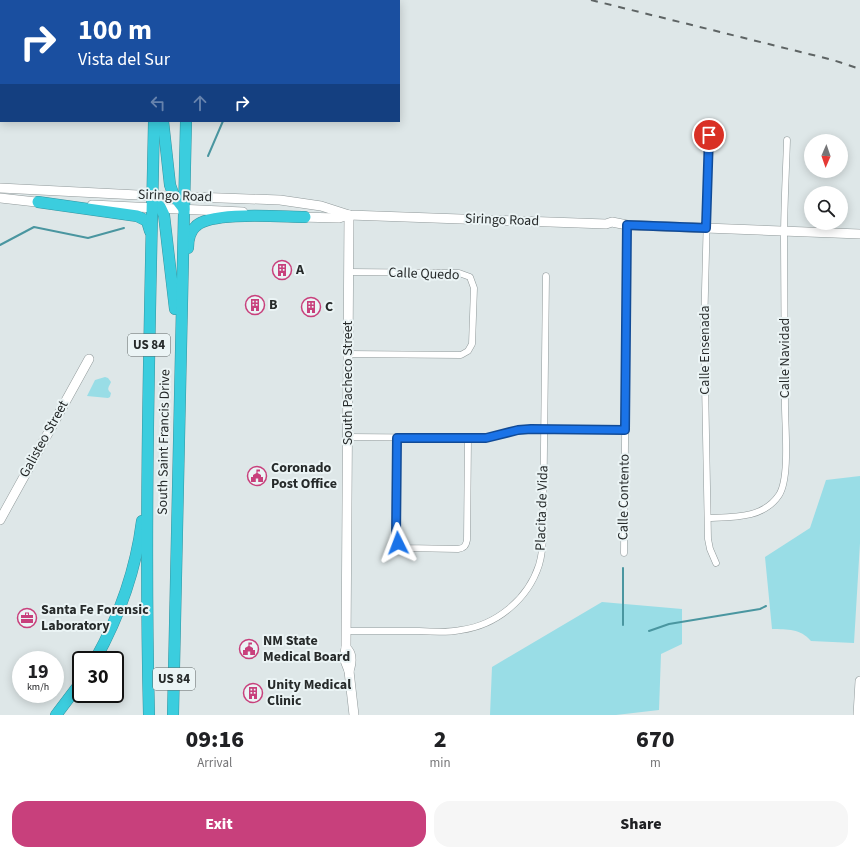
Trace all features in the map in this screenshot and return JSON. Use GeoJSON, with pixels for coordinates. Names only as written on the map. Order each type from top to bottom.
{"type":"FeatureCollection","features":[{"type":"Feature","properties":{"kind":"highway","name":"South Saint Francis Drive"},"geometry":{"type":"LineString","coordinates":[[149,715],[147,483],[152,238],[157,208],[153,196],[154,122]]}},
{"type":"Feature","properties":{"kind":"highway"},"geometry":{"type":"LineString","coordinates":[[163,122],[170,185],[179,196],[184,209]]}},
{"type":"Feature","properties":{"kind":"highway"},"geometry":{"type":"LineString","coordinates":[[179,196],[186,122]]}},
{"type":"Feature","properties":{"kind":"highway"},"geometry":{"type":"LineString","coordinates":[[38,202],[137,216],[147,221],[152,238]]}},
{"type":"Feature","properties":{"kind":"highway"},"geometry":{"type":"LineString","coordinates":[[157,208],[166,222],[180,368]]}},
{"type":"Feature","properties":{"kind":"highway","name":"South Saint Francis Drive"},"geometry":{"type":"LineString","coordinates":[[173,715],[184,209]]}},
{"type":"Feature","properties":{"kind":"highway"},"geometry":{"type":"LineString","coordinates":[[182,304],[188,242],[195,226],[206,220],[231,217],[305,217]]}},
{"type":"Feature","properties":{"kind":"highway"},"geometry":{"type":"LineString","coordinates":[[99,651],[118,613],[131,574],[142,527],[147,483]]}},
{"type":"Feature","properties":{"kind":"highway"},"geometry":{"type":"LineString","coordinates":[[175,642],[180,715]]}},
{"type":"Feature","properties":{"kind":"highway"},"geometry":{"type":"LineString","coordinates":[[56,715],[72,694]]}},
{"type":"Feature","properties":{"kind":"street","name":"Calle Ensenada"},"geometry":{"type":"LineString","coordinates":[[709,135],[704,330],[708,544],[716,563]]}},
{"type":"Feature","properties":{"kind":"street","name":"Calle Navidad"},"geometry":{"type":"LineString","coordinates":[[708,518],[736,517],[756,514],[767,508],[775,501],[780,494],[784,483],[786,459],[784,231],[788,140]]}},
{"type":"Feature","properties":{"kind":"street","name":"Siringo Road"},"geometry":{"type":"LineString","coordinates":[[0,188],[153,196],[280,200],[321,206],[349,215],[606,224],[612,227],[627,225],[860,234]]}},
{"type":"Feature","properties":{"kind":"street","name":"Siringo Road"},"geometry":{"type":"LineString","coordinates":[[0,198],[38,202],[257,212],[305,217],[339,218],[349,215]]}},
{"type":"Feature","properties":{"kind":"street","name":"South Pacheco Street"},"geometry":{"type":"LineString","coordinates":[[349,215],[346,648],[350,651],[352,658],[349,670],[354,715]]}},
{"type":"Feature","properties":{"kind":"street","name":"Calle Contento"},"geometry":{"type":"LineString","coordinates":[[624,553],[627,225]]}},
{"type":"Feature","properties":{"kind":"street","name":"Calle Quedo"},"geometry":{"type":"LineString","coordinates":[[348,354],[461,355],[465,353],[472,344],[474,288],[470,277],[459,274],[349,272]]}},
{"type":"Feature","properties":{"kind":"street","name":"Placita de Vida"},"geometry":{"type":"LineString","coordinates":[[346,631],[446,632],[462,630],[488,623],[505,612],[516,603],[531,583],[542,554],[546,276]]}},
{"type":"Feature","properties":{"kind":"street","name":"Galisteo Street"},"geometry":{"type":"LineString","coordinates":[[0,520],[89,359]]}},
{"type":"Feature","properties":{"kind":"street"},"geometry":{"type":"LineString","coordinates":[[347,437],[486,438],[524,430],[625,430]]}},
{"type":"Feature","properties":{"kind":"street"},"geometry":{"type":"LineString","coordinates":[[397,438],[397,540],[399,545],[404,548],[458,549],[463,548],[466,545],[468,438]]}},
{"type":"Feature","properties":{"kind":"street"},"geometry":{"type":"LineString","coordinates":[[858,715],[860,681]]}},
{"type":"Feature","properties":{"kind":"shaded area"},"geometry":{"type":"Polygon","coordinates":[[[105,377],[111,382],[108,389],[111,393],[110,397],[87,396],[95,380],[105,377]]]}},
{"type":"Feature","properties":{"kind":"shaded area"},"geometry":{"type":"Polygon","coordinates":[[[860,476],[860,543],[854,643],[811,641],[803,634],[798,632],[772,629],[765,557],[810,528],[826,480],[860,476]]]}},
{"type":"Feature","properties":{"kind":"shaded area"},"geometry":{"type":"Polygon","coordinates":[[[602,602],[682,609],[682,644],[661,654],[659,710],[616,715],[490,715],[492,667],[602,602]]]}},
{"type":"Feature","properties":{"kind":"waterway"},"geometry":{"type":"LineString","coordinates":[[208,156],[223,122]]}},
{"type":"Feature","properties":{"kind":"waterway"},"geometry":{"type":"LineString","coordinates":[[0,245],[34,227],[88,238],[124,228]]}},
{"type":"Feature","properties":{"kind":"waterway"},"geometry":{"type":"LineString","coordinates":[[623,568],[623,625]]}},
{"type":"Feature","properties":{"kind":"waterway"},"geometry":{"type":"LineString","coordinates":[[649,631],[669,624],[760,609],[766,606]]}},
{"type":"Feature","properties":{"kind":"railway"},"geometry":{"type":"LineString","coordinates":[[591,0],[833,60],[860,69]]}},
{"type":"Feature","properties":{"kind":"place","name":"A"},"geometry":{"type":"Point","coordinates":[282,270]}},
{"type":"Feature","properties":{"kind":"place","name":"B"},"geometry":{"type":"Point","coordinates":[255,305]}},
{"type":"Feature","properties":{"kind":"place","name":"C"},"geometry":{"type":"Point","coordinates":[311,307]}},
{"type":"Feature","properties":{"kind":"place","name":"Coronado Post Office"},"geometry":{"type":"Point","coordinates":[257,476]}},
{"type":"Feature","properties":{"kind":"place","name":"Santa Fe Forensic Laboratory"},"geometry":{"type":"Point","coordinates":[27,618]}},
{"type":"Feature","properties":{"kind":"place","name":"NM State Medical Board"},"geometry":{"type":"Point","coordinates":[249,649]}},
{"type":"Feature","properties":{"kind":"place","name":"Unity Medical Clinic"},"geometry":{"type":"Point","coordinates":[253,693]}},
{"type":"Feature","properties":{"kind":"route"},"geometry":{"type":"LineString","coordinates":[[398,543],[396,538],[397,438],[486,438],[518,430],[531,429],[625,430],[627,225],[706,228],[709,135]]}}]}
